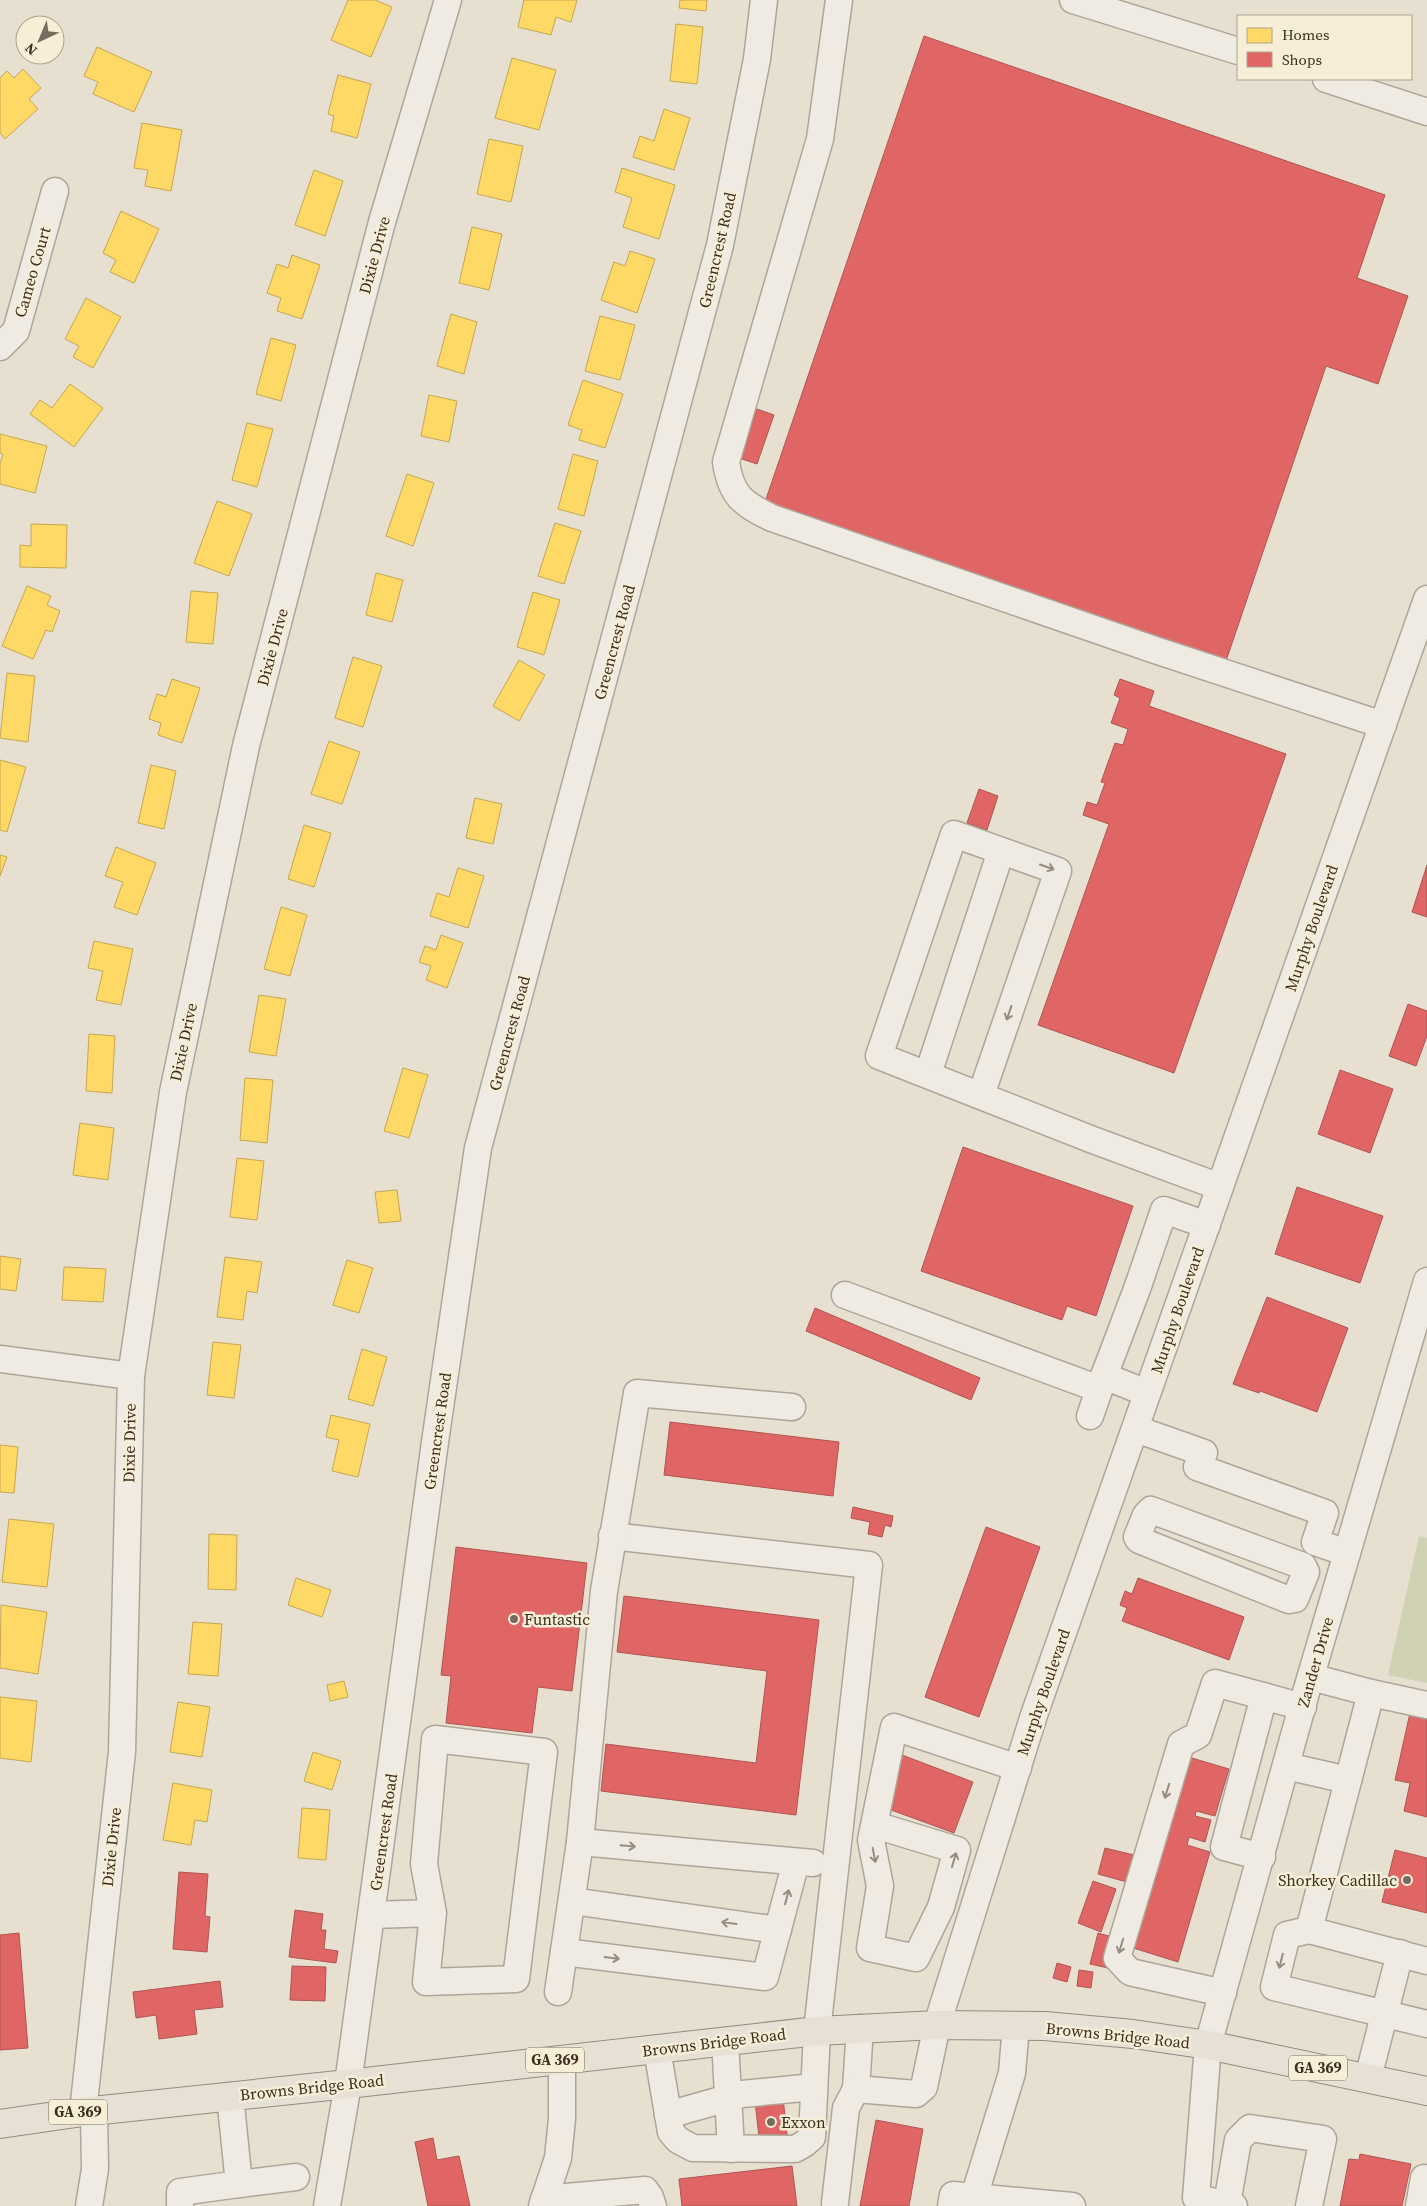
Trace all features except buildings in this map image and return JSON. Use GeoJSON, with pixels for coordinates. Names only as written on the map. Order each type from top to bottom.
{"type":"FeatureCollection","features":[{"type":"Feature","properties":{"kind":"main road","name":"Browns Bridge Road"},"geometry":{"type":"LineString","coordinates":[[0,2124],[88,2111],[348,2084],[817,2031],[938,2025],[1045,2026],[1134,2034],[1208,2045],[1427,2091]]}},
{"type":"Feature","properties":{"kind":"street","name":"Dixie Drive"},"geometry":{"type":"LineString","coordinates":[[89,2206],[95,2169],[88,2111],[122,1752],[131,1376],[172,1092],[246,746],[382,222],[448,0]]}},
{"type":"Feature","properties":{"kind":"street","name":"Greencrest Road"},"geometry":{"type":"LineString","coordinates":[[327,2206],[348,2084],[434,1452],[478,1148],[720,245],[757,58],[764,0]]}},
{"type":"Feature","properties":{"kind":"street"},"geometry":{"type":"LineString","coordinates":[[838,0],[820,139],[726,462],[728,481],[736,494],[752,508],[772,518],[1155,650],[1383,725]]}},
{"type":"Feature","properties":{"kind":"street"},"geometry":{"type":"LineString","coordinates":[[1073,0],[1237,52]]}},
{"type":"Feature","properties":{"kind":"street"},"geometry":{"type":"LineString","coordinates":[[1329,80],[1427,112]]}},
{"type":"Feature","properties":{"kind":"street","name":"Cameo Court"},"geometry":{"type":"LineString","coordinates":[[0,347],[16,332],[55,192]]}},
{"type":"Feature","properties":{"kind":"street","name":"Murphy Boulevard"},"geometry":{"type":"LineString","coordinates":[[856,2089],[916,2094],[924,2087],[938,2025],[1034,1715],[1107,1513],[1147,1393],[1383,725],[1418,651],[1427,598]]}},
{"type":"Feature","properties":{"kind":"street"},"geometry":{"type":"LineString","coordinates":[[981,1095],[1058,871],[954,834],[879,1056],[1093,1140],[1220,1187]]}},
{"type":"Feature","properties":{"kind":"street"},"geometry":{"type":"LineString","coordinates":[[928,1074],[1001,851]]}},
{"type":"Feature","properties":{"kind":"street"},"geometry":{"type":"LineString","coordinates":[[1090,1416],[1164,1210],[1207,1225]]}},
{"type":"Feature","properties":{"kind":"street","name":"Zander Drive"},"geometry":{"type":"LineString","coordinates":[[1191,2202],[1208,2045],[1347,1553],[1418,1347],[1427,1281]]}},
{"type":"Feature","properties":{"kind":"street"},"geometry":{"type":"LineString","coordinates":[[845,1295],[1102,1382],[1147,1393]]}},
{"type":"Feature","properties":{"kind":"street"},"geometry":{"type":"LineString","coordinates":[[0,1360],[131,1376]]}},
{"type":"Feature","properties":{"kind":"street"},"geometry":{"type":"LineString","coordinates":[[558,1992],[580,1842],[604,1591],[636,1393],[792,1407]]}},
{"type":"Feature","properties":{"kind":"street"},"geometry":{"type":"LineString","coordinates":[[1136,1429],[1204,1453],[1197,1467],[1325,1513],[1315,1542],[1347,1553]]}},
{"type":"Feature","properties":{"kind":"street"},"geometry":{"type":"LineString","coordinates":[[1151,1510],[1295,1562],[1306,1569],[1300,1589],[1295,1599],[1288,1600],[1147,1544],[1137,1539],[1141,1525],[1151,1510]]}},
{"type":"Feature","properties":{"kind":"street"},"geometry":{"type":"LineString","coordinates":[[1107,1513],[1141,1525]]}},
{"type":"Feature","properties":{"kind":"street"},"geometry":{"type":"LineString","coordinates":[[612,1536],[869,1565],[817,2031],[812,2137],[795,2149],[693,2148],[678,2140],[671,2132],[657,2049]]}},
{"type":"Feature","properties":{"kind":"street"},"geometry":{"type":"LineString","coordinates":[[1300,1589],[1334,1599]]}},
{"type":"Feature","properties":{"kind":"street"},"geometry":{"type":"LineString","coordinates":[[1311,1677],[1427,1705]]}},
{"type":"Feature","properties":{"kind":"street"},"geometry":{"type":"LineString","coordinates":[[1223,1993],[1130,1972],[1117,1958],[1181,1744],[1198,1735],[1215,1683],[1302,1707]]}},
{"type":"Feature","properties":{"kind":"street"},"geometry":{"type":"LineString","coordinates":[[1309,1930],[1371,1693]]}},
{"type":"Feature","properties":{"kind":"street"},"geometry":{"type":"LineString","coordinates":[[1262,1857],[1224,1847],[1264,1696]]}},
{"type":"Feature","properties":{"kind":"street"},"geometry":{"type":"LineString","coordinates":[[875,1825],[957,1850],[941,1907],[916,1958],[870,1948],[880,1886],[872,1840],[894,1727],[1018,1768]]}},
{"type":"Feature","properties":{"kind":"street"},"geometry":{"type":"LineString","coordinates":[[436,1739],[544,1752],[516,1979],[426,1982],[433,1913],[424,1864],[436,1739]]}},
{"type":"Feature","properties":{"kind":"street"},"geometry":{"type":"LineString","coordinates":[[1286,1766],[1348,1780]]}},
{"type":"Feature","properties":{"kind":"street"},"geometry":{"type":"LineString","coordinates":[[580,1842],[835,1865]]}},
{"type":"Feature","properties":{"kind":"street"},"geometry":{"type":"LineString","coordinates":[[564,1952],[764,1977],[796,1862]]}},
{"type":"Feature","properties":{"kind":"street"},"geometry":{"type":"LineString","coordinates":[[572,1901],[778,1930]]}},
{"type":"Feature","properties":{"kind":"street"},"geometry":{"type":"LineString","coordinates":[[941,1907],[972,1916]]}},
{"type":"Feature","properties":{"kind":"street"},"geometry":{"type":"LineString","coordinates":[[372,1915],[433,1913]]}},
{"type":"Feature","properties":{"kind":"street"},"geometry":{"type":"LineString","coordinates":[[1427,1961],[1309,1930],[1288,1935],[1274,1987],[1427,2024]]}},
{"type":"Feature","properties":{"kind":"street"},"geometry":{"type":"LineString","coordinates":[[1368,2078],[1400,1953]]}},
{"type":"Feature","properties":{"kind":"street"},"geometry":{"type":"LineString","coordinates":[[1016,2026],[1012,2073],[963,2201],[1072,2206]]}},
{"type":"Feature","properties":{"kind":"street"},"geometry":{"type":"LineString","coordinates":[[835,2204],[846,2108],[856,2089],[860,2028]]}},
{"type":"Feature","properties":{"kind":"street"},"geometry":{"type":"LineString","coordinates":[[725,2041],[731,2149]]}},
{"type":"Feature","properties":{"kind":"street"},"geometry":{"type":"LineString","coordinates":[[562,2060],[562,2119],[558,2158],[543,2203],[644,2190],[650,2196],[653,2206]]}},
{"type":"Feature","properties":{"kind":"street"},"geometry":{"type":"LineString","coordinates":[[668,2115],[742,2094],[814,2088]]}},
{"type":"Feature","properties":{"kind":"street"},"geometry":{"type":"LineString","coordinates":[[230,2096],[239,2184]]}},
{"type":"Feature","properties":{"kind":"street"},"geometry":{"type":"LineString","coordinates":[[1191,2202],[1230,2205],[1238,2140],[1250,2128],[1323,2138],[1309,2206]]}},
{"type":"Feature","properties":{"kind":"street"},"geometry":{"type":"LineString","coordinates":[[180,2206],[180,2192],[296,2177]]}},
{"type":"Feature","properties":{"kind":"street"},"geometry":{"type":"LineString","coordinates":[[1418,2206],[1424,2178]]}},
{"type":"Feature","properties":{"kind":"green space"},"geometry":{"type":"Polygon","coordinates":[[[1419,1536],[1427,1538],[1427,1683],[1388,1675],[1419,1536]]]}},
{"type":"Feature","properties":{"kind":"place","name":"Funtastic"},"geometry":{"type":"Point","coordinates":[514,1619]}},
{"type":"Feature","properties":{"kind":"place","name":"Shorkey Cadillac"},"geometry":{"type":"Point","coordinates":[1407,1880]}},
{"type":"Feature","properties":{"kind":"place","name":"Exxon"},"geometry":{"type":"Point","coordinates":[771,2122]}}]}
